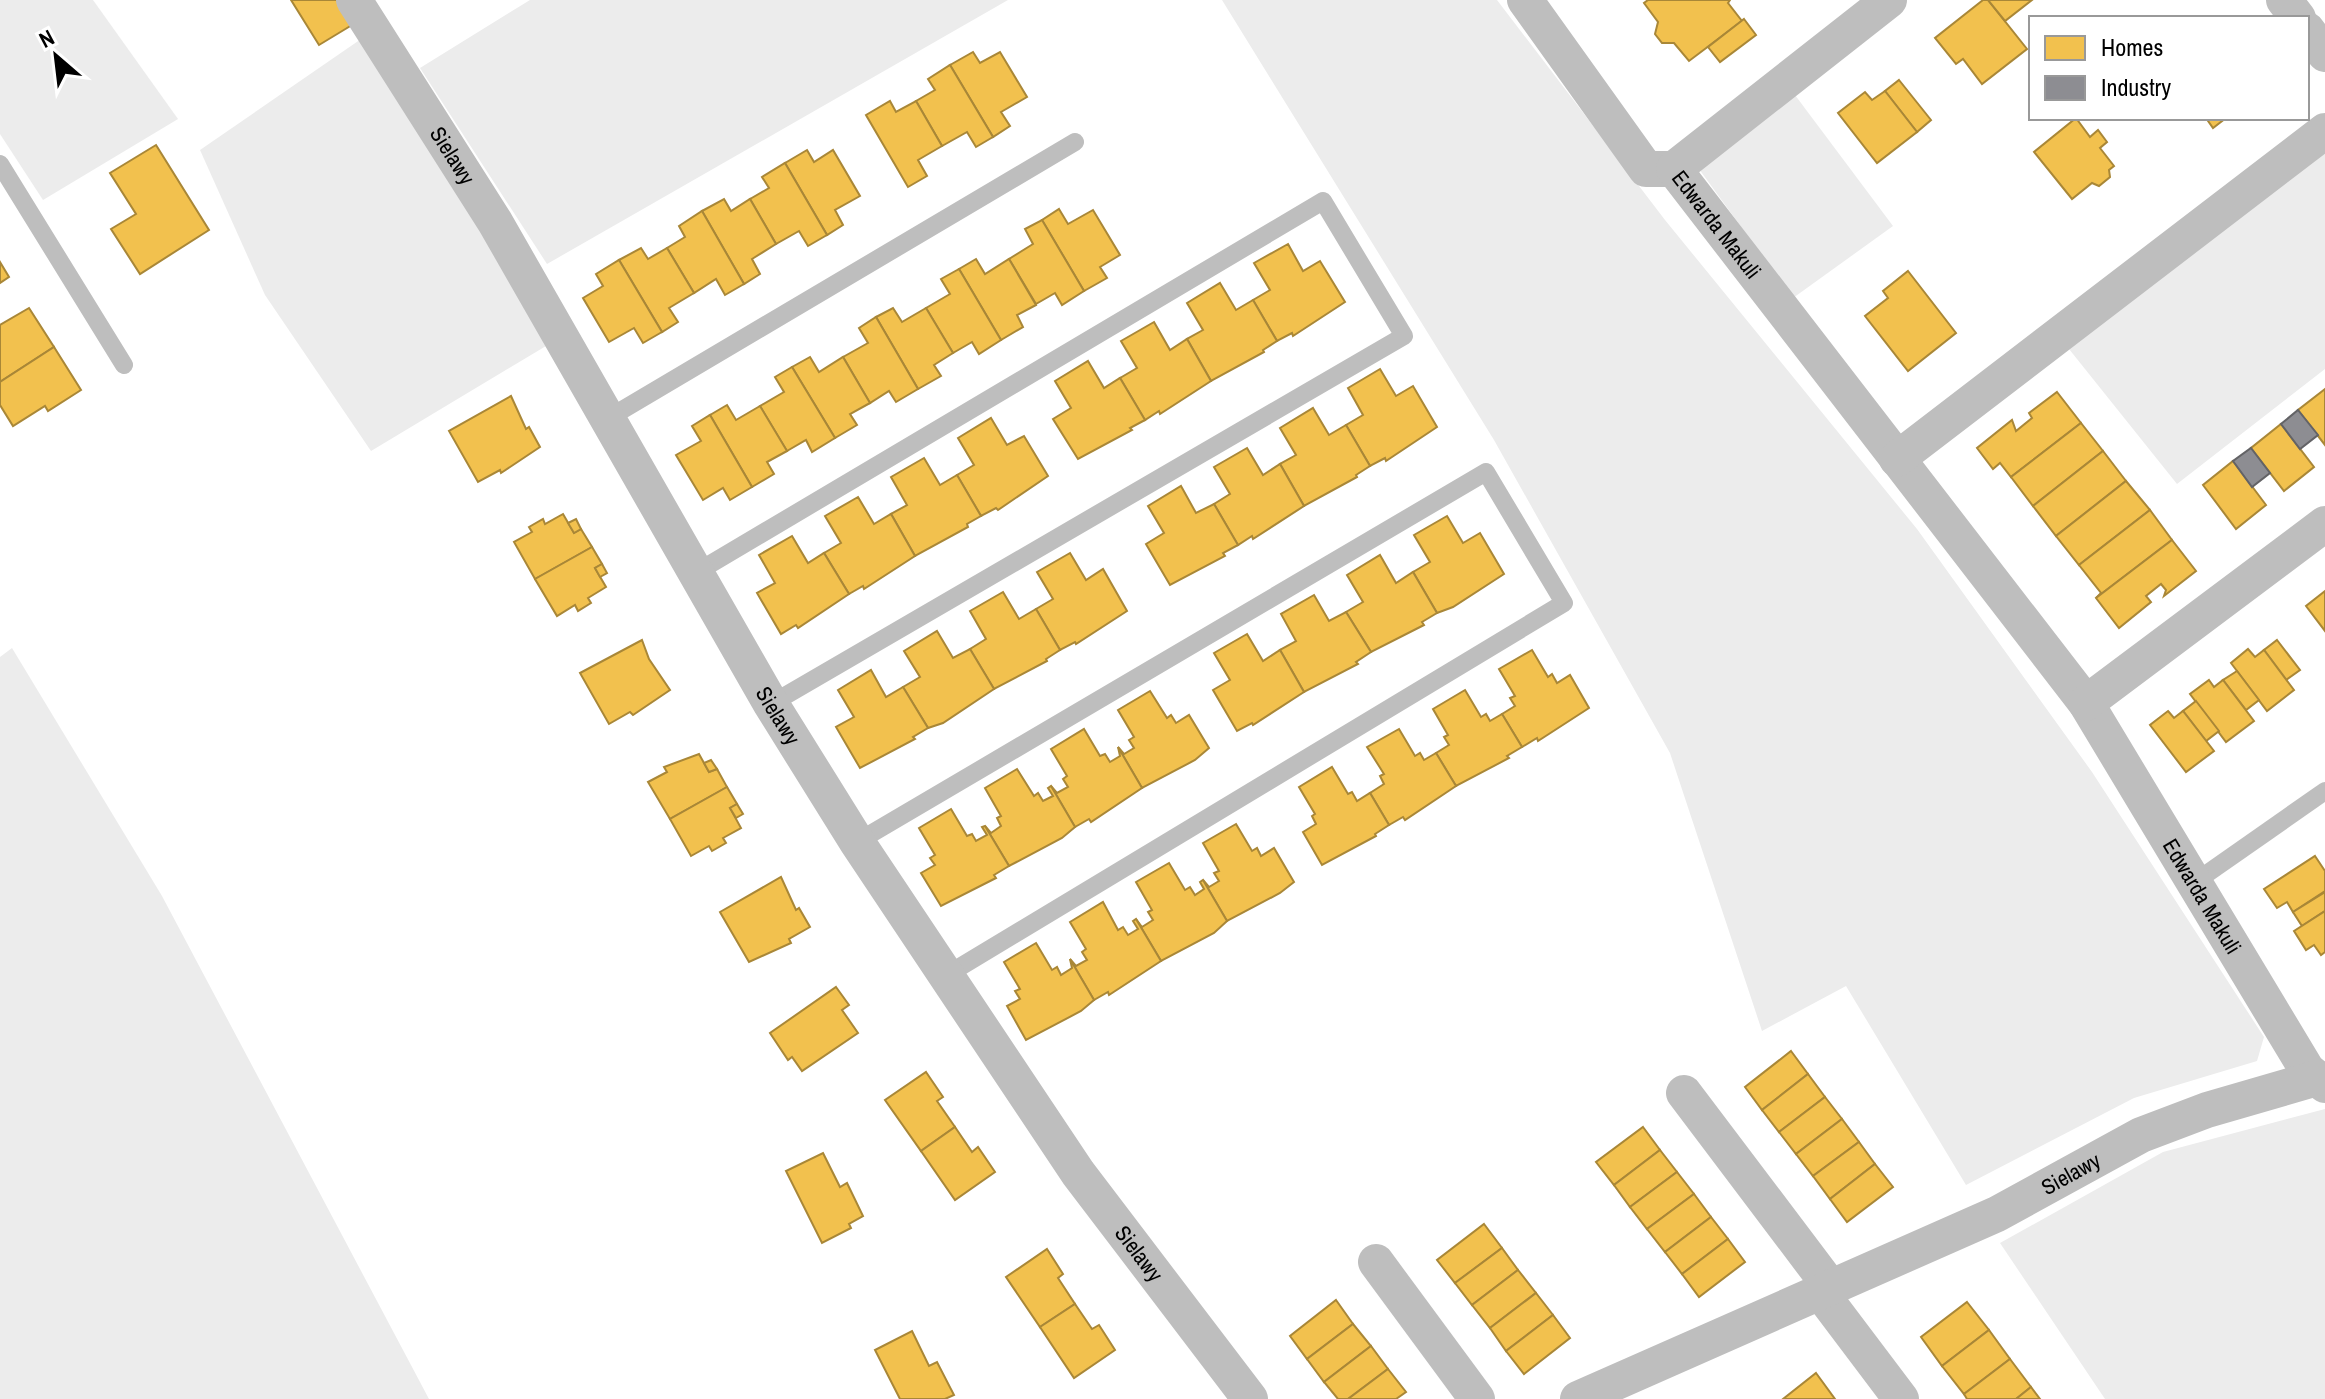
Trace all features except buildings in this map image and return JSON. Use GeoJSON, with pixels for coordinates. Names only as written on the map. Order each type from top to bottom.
{"type":"FeatureCollection","features":[{"type":"Feature","properties":{"kind":"street","name":"Sielawy"},"geometry":{"type":"LineString","coordinates":[[354,0],[495,222],[771,704],[857,842],[1078,1173],[1250,1399]]}},
{"type":"Feature","properties":{"kind":"street"},"geometry":{"type":"LineString","coordinates":[[1525,0],[1646,169],[1674,169]]}},
{"type":"Feature","properties":{"kind":"street","name":"Edwarda Makuli"},"geometry":{"type":"LineString","coordinates":[[1889,0],[1674,169],[2086,703],[2307,1070],[2321,1082]]}},
{"type":"Feature","properties":{"kind":"street"},"geometry":{"type":"LineString","coordinates":[[2284,0],[2296,16]]}},
{"type":"Feature","properties":{"kind":"street"},"geometry":{"type":"LineString","coordinates":[[2309,33],[2325,54]]}},
{"type":"Feature","properties":{"kind":"street"},"geometry":{"type":"LineString","coordinates":[[1897,459],[2325,131]]}},
{"type":"Feature","properties":{"kind":"street"},"geometry":{"type":"LineString","coordinates":[[2086,703],[2325,524]]}},
{"type":"Feature","properties":{"kind":"street","name":"Sielawy"},"geometry":{"type":"LineString","coordinates":[[1578,1399],[1997,1214],[2141,1135],[2207,1110],[2321,1082]]}},
{"type":"Feature","properties":{"kind":"street"},"geometry":{"type":"LineString","coordinates":[[1684,1093],[1901,1399]]}},
{"type":"Feature","properties":{"kind":"street"},"geometry":{"type":"LineString","coordinates":[[1376,1262],[1477,1399]]}},
{"type":"Feature","properties":{"kind":"lane"},"geometry":{"type":"LineString","coordinates":[[607,419],[1075,142]]}},
{"type":"Feature","properties":{"kind":"lane"},"geometry":{"type":"LineString","coordinates":[[0,164],[124,365]]}},
{"type":"Feature","properties":{"kind":"lane"},"geometry":{"type":"LineString","coordinates":[[697,572],[1323,201],[1404,336],[771,704]]}},
{"type":"Feature","properties":{"kind":"lane"},"geometry":{"type":"LineString","coordinates":[[857,842],[1486,472],[1564,603],[945,976]]}},
{"type":"Feature","properties":{"kind":"lane"},"geometry":{"type":"LineString","coordinates":[[2195,882],[2325,791]]}},
{"type":"Feature","properties":{"kind":"shaded area"},"geometry":{"type":"Polygon","coordinates":[[[0,0],[93,0],[178,119],[43,200],[0,134],[0,0]]]}},
{"type":"Feature","properties":{"kind":"shaded area"},"geometry":{"type":"Polygon","coordinates":[[[530,0],[1008,0],[547,264],[420,68],[530,0]]]}},
{"type":"Feature","properties":{"kind":"shaded area"},"geometry":{"type":"Polygon","coordinates":[[[1222,0],[1497,0],[1665,220],[1917,529],[2092,772],[2264,1037],[2257,1061],[2134,1098],[1966,1185],[1846,986],[1762,1031],[1670,753],[1494,440],[1222,0]]]}},
{"type":"Feature","properties":{"kind":"shaded area"},"geometry":{"type":"Polygon","coordinates":[[[364,37],[551,343],[371,451],[265,295],[200,150],[364,37]]]}},
{"type":"Feature","properties":{"kind":"shaded area"},"geometry":{"type":"Polygon","coordinates":[[[1792,91],[1893,226],[1793,298],[1699,169],[1792,91]]]}},
{"type":"Feature","properties":{"kind":"shaded area"},"geometry":{"type":"Polygon","coordinates":[[[2325,148],[2325,369],[2177,484],[2069,349],[2325,148]]]}},
{"type":"Feature","properties":{"kind":"shaded area"},"geometry":{"type":"Polygon","coordinates":[[[12,648],[162,896],[429,1399],[0,1399],[0,657],[12,648]]]}},
{"type":"Feature","properties":{"kind":"shaded area"},"geometry":{"type":"Polygon","coordinates":[[[2325,1109],[2325,1399],[2105,1399],[2000,1243],[2163,1152],[2325,1109]]]}}]}
